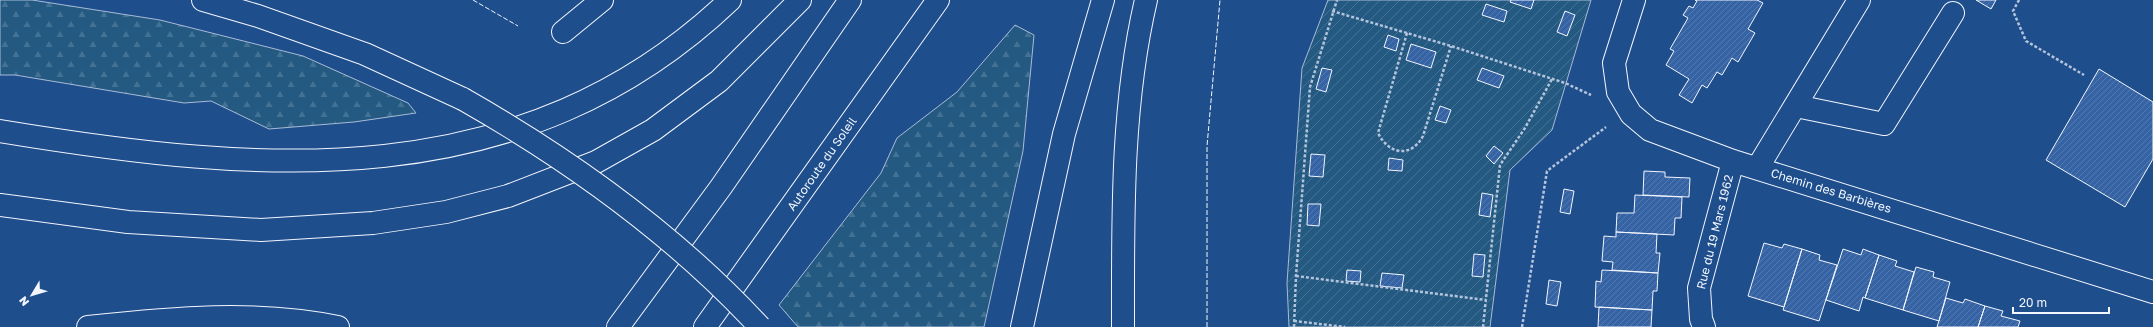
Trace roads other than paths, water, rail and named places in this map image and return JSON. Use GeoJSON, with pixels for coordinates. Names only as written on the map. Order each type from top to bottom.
{"type":"FeatureCollection","features":[{"type":"Feature","properties":{"kind":"main road"},"geometry":{"type":"LineString","coordinates":[[203,0],[258,16],[365,54],[463,99],[544,147],[622,203],[692,260],[760,327]]}},
{"type":"Feature","properties":{"kind":"main road"},"geometry":{"type":"LineString","coordinates":[[563,32],[602,0]]}},
{"type":"Feature","properties":{"kind":"main road"},"geometry":{"type":"LineString","coordinates":[[0,131],[119,150],[189,157],[305,162],[365,159],[429,151],[499,134],[546,118],[605,92],[656,61],[704,25],[730,0]]}},
{"type":"Feature","properties":{"kind":"main road"},"geometry":{"type":"LineString","coordinates":[[0,205],[128,222],[261,230],[372,223],[446,212],[474,205],[508,196],[596,162],[653,130],[719,81],[773,29],[800,0]]}},
{"type":"Feature","properties":{"kind":"main road"},"geometry":{"type":"LineString","coordinates":[[618,327],[720,187],[850,0]]}},
{"type":"Feature","properties":{"kind":"main road","name":"Autoroute du Soleil"},"geometry":{"type":"LineString","coordinates":[[705,327],[938,0]]}},
{"type":"Feature","properties":{"kind":"main road"},"geometry":{"type":"LineString","coordinates":[[1022,327],[1064,134],[1103,0]]}},
{"type":"Feature","properties":{"kind":"main road"},"geometry":{"type":"LineString","coordinates":[[1123,327],[1124,192],[1127,133],[1133,72],[1146,0]]}},
{"type":"Feature","properties":{"kind":"main road","name":"Chemin des Barbières"},"geometry":{"type":"LineString","coordinates":[[1634,0],[1614,63],[1611,96],[1650,130],[1733,160],[2153,292]]}},
{"type":"Feature","properties":{"kind":"main road"},"geometry":{"type":"LineString","coordinates":[[1758,168],[1859,0]]}},
{"type":"Feature","properties":{"kind":"main road"},"geometry":{"type":"LineString","coordinates":[[1796,106],[1884,124],[1953,13]]}},
{"type":"Feature","properties":{"kind":"main road","name":"Rue du 19 Mars 1962"},"geometry":{"type":"LineString","coordinates":[[1704,327],[1701,319],[1699,288],[1733,160]]}},
{"type":"Feature","properties":{"kind":"main road"},"geometry":{"type":"LineString","coordinates":[[88,327],[200,317],[246,316],[283,318],[338,327]]}}]}
